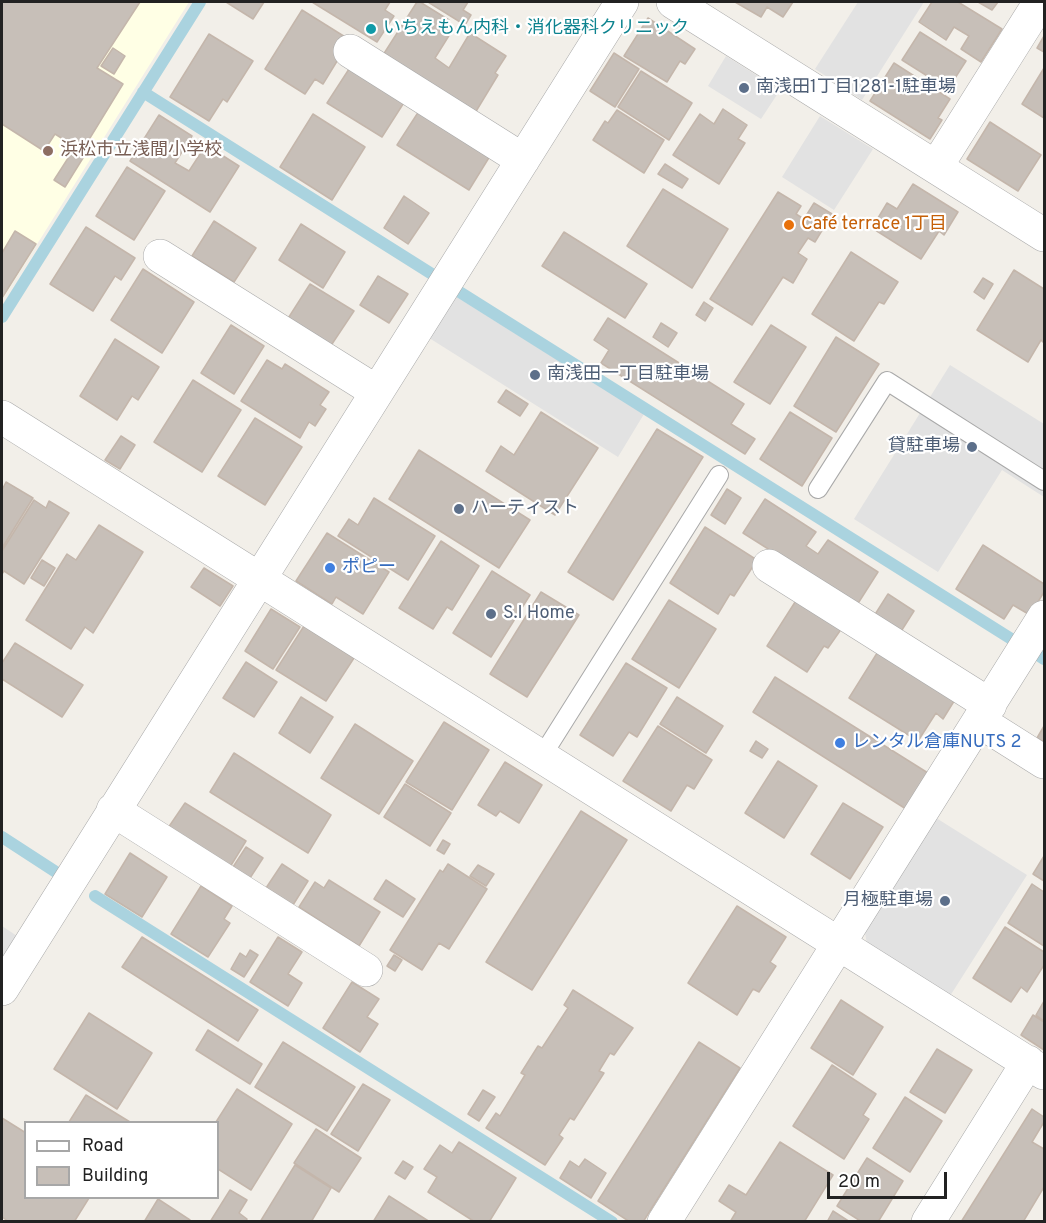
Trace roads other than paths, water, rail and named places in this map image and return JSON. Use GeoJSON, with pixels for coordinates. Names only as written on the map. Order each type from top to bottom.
{"type":"FeatureCollection","features":[{"type":"Feature","properties":{"kind":"street"},"geometry":{"type":"LineString","coordinates":[[2,989],[622,2]]}},
{"type":"Feature","properties":{"kind":"street"},"geometry":{"type":"LineString","coordinates":[[673,2],[1044,235]]}},
{"type":"Feature","properties":{"kind":"street"},"geometry":{"type":"LineString","coordinates":[[936,167],[1041,2]]}},
{"type":"Feature","properties":{"kind":"street"},"geometry":{"type":"LineString","coordinates":[[350,51],[523,160]]}},
{"type":"Feature","properties":{"kind":"street"},"geometry":{"type":"LineString","coordinates":[[160,256],[377,392]]}},
{"type":"Feature","properties":{"kind":"street"},"geometry":{"type":"LineString","coordinates":[[2,417],[1036,1067],[928,1221]]}},
{"type":"Feature","properties":{"kind":"street"},"geometry":{"type":"LineString","coordinates":[[769,566],[984,713],[1044,762]]}},
{"type":"Feature","properties":{"kind":"street"},"geometry":{"type":"LineString","coordinates":[[664,1221],[1044,617]]}},
{"type":"Feature","properties":{"kind":"street"},"geometry":{"type":"LineString","coordinates":[[113,810],[366,970]]}},
{"type":"Feature","properties":{"kind":"lane"},"geometry":{"type":"LineString","coordinates":[[818,489],[887,381],[1044,481]]}},
{"type":"Feature","properties":{"kind":"lane"},"geometry":{"type":"LineString","coordinates":[[542,756],[719,475]]}},
{"type":"Feature","properties":{"kind":"waterway"},"geometry":{"type":"LineString","coordinates":[[2,317],[200,2]]}},
{"type":"Feature","properties":{"kind":"waterway"},"geometry":{"type":"LineString","coordinates":[[143,92],[435,276]]}},
{"type":"Feature","properties":{"kind":"waterway"},"geometry":{"type":"LineString","coordinates":[[458,291],[1013,640]]}},
{"type":"Feature","properties":{"kind":"waterway"},"geometry":{"type":"LineString","coordinates":[[1038,655],[1044,659]]}},
{"type":"Feature","properties":{"kind":"waterway"},"geometry":{"type":"LineString","coordinates":[[2,837],[59,874]]}},
{"type":"Feature","properties":{"kind":"waterway"},"geometry":{"type":"LineString","coordinates":[[95,896],[612,1222]]}},
{"type":"Feature","properties":{"kind":"place","name":"いちえもん内科・消化器科クリニック"},"geometry":{"type":"Point","coordinates":[371,29]}},
{"type":"Feature","properties":{"kind":"place","name":"南浅田1丁目1281-1駐車場"},"geometry":{"type":"Point","coordinates":[744,88]}},
{"type":"Feature","properties":{"kind":"place","name":"浜松市立浅間小学校"},"geometry":{"type":"Point","coordinates":[48,151]}},
{"type":"Feature","properties":{"kind":"place","name":"Café terrace 1丁目"},"geometry":{"type":"Point","coordinates":[789,225]}},
{"type":"Feature","properties":{"kind":"place","name":"南浅田一丁目駐車場"},"geometry":{"type":"Point","coordinates":[535,375]}},
{"type":"Feature","properties":{"kind":"place","name":"貸駐車場"},"geometry":{"type":"Point","coordinates":[972,447]}},
{"type":"Feature","properties":{"kind":"place","name":"ハーティスト"},"geometry":{"type":"Point","coordinates":[459,509]}},
{"type":"Feature","properties":{"kind":"place","name":"ポピー"},"geometry":{"type":"Point","coordinates":[330,568]}},
{"type":"Feature","properties":{"kind":"place","name":"S.I Home"},"geometry":{"type":"Point","coordinates":[491,614]}},
{"type":"Feature","properties":{"kind":"place","name":"レンタル倉庫NUTS 2"},"geometry":{"type":"Point","coordinates":[840,743]}},
{"type":"Feature","properties":{"kind":"place","name":"月極駐車場"},"geometry":{"type":"Point","coordinates":[945,901]}}]}
